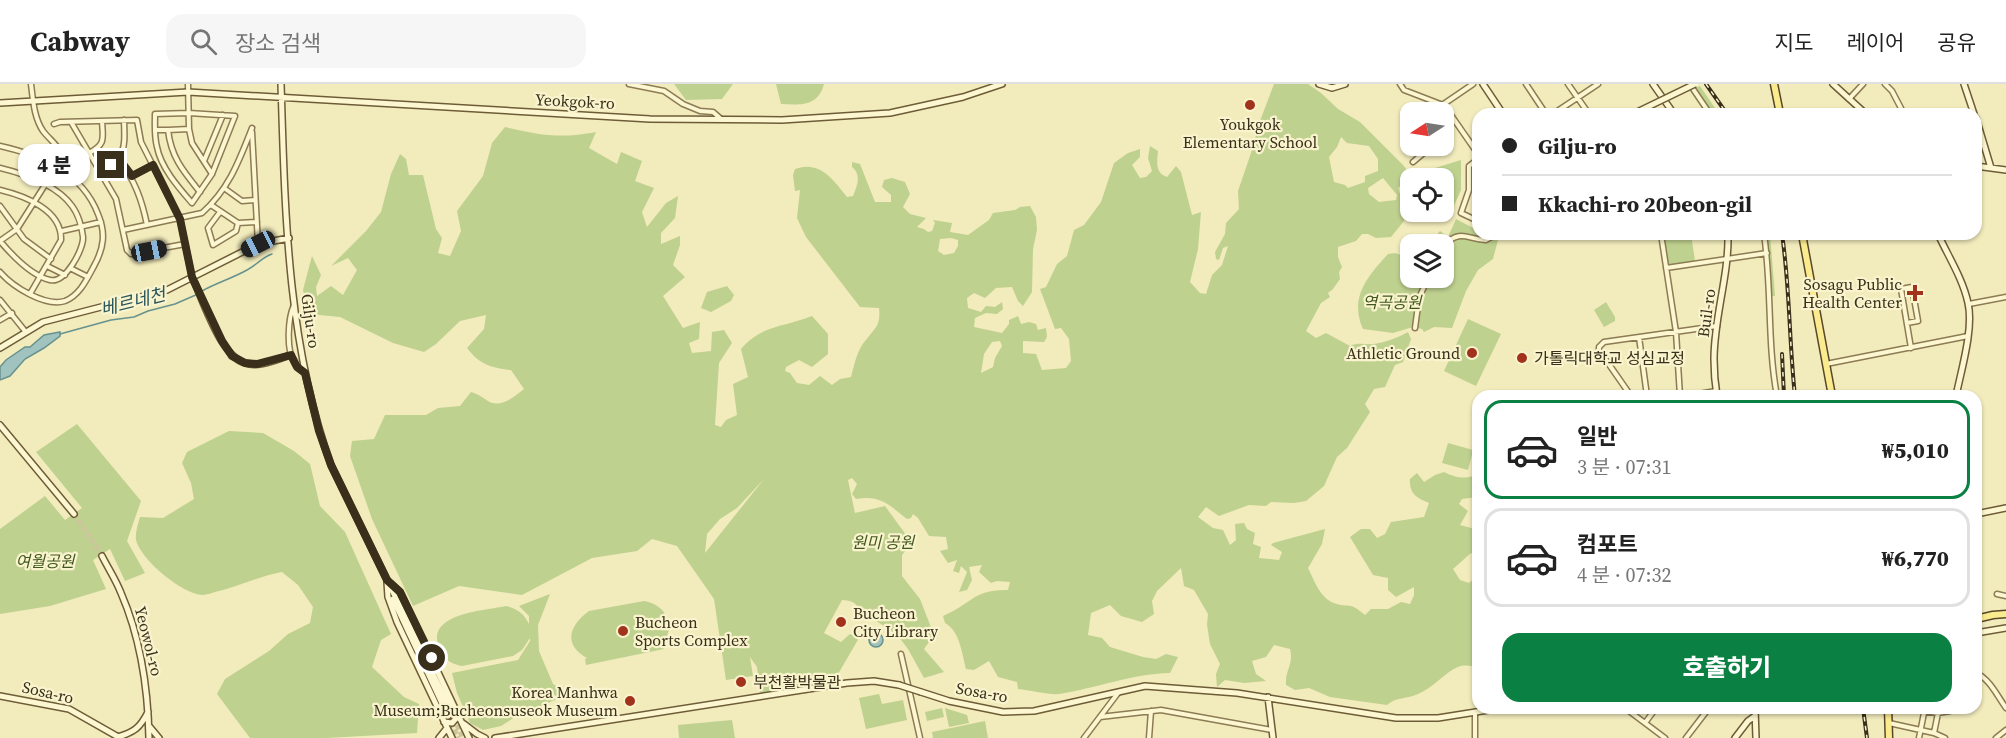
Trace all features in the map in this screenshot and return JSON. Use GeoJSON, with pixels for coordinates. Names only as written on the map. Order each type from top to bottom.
{"type":"FeatureCollection","features":[{"type":"Feature","properties":{"kind":"main road"},"geometry":{"type":"LineString","coordinates":[[1774,84],[1779,108]]}},
{"type":"Feature","properties":{"kind":"main road"},"geometry":{"type":"LineString","coordinates":[[1803,240],[1831,390]]}},
{"type":"Feature","properties":{"kind":"main road"},"geometry":{"type":"LineString","coordinates":[[1982,618],[2006,614]]}},
{"type":"Feature","properties":{"kind":"main road"},"geometry":{"type":"LineString","coordinates":[[1889,738],[1890,714]]}},
{"type":"Feature","properties":{"kind":"street"},"geometry":{"type":"LineString","coordinates":[[0,168],[23,174],[45,185],[64,198],[72,207],[81,227],[82,247],[65,275],[57,280],[50,281],[22,264],[0,241],[17,229],[34,202],[45,185],[57,166],[61,153],[42,129],[33,101],[31,84]]}},
{"type":"Feature","properties":{"kind":"street"},"geometry":{"type":"LineString","coordinates":[[188,84],[189,129],[192,143],[212,174]]}},
{"type":"Feature","properties":{"kind":"street","name":"Gilju-ro"},"geometry":{"type":"LineString","coordinates":[[281,84],[294,305],[305,373],[319,431],[331,465],[387,580],[395,604],[469,738]]}},
{"type":"Feature","properties":{"kind":"street"},"geometry":{"type":"LineString","coordinates":[[629,84],[664,91],[683,104],[700,111],[713,112],[722,120]]}},
{"type":"Feature","properties":{"kind":"street","name":"Yeokgok-ro"},"geometry":{"type":"LineString","coordinates":[[0,103],[188,92],[650,119],[832,118],[890,114],[963,97],[1002,84]]}},
{"type":"Feature","properties":{"kind":"street"},"geometry":{"type":"LineString","coordinates":[[1320,85],[1332,88],[1345,84]]}},
{"type":"Feature","properties":{"kind":"street"},"geometry":{"type":"LineString","coordinates":[[1400,84],[1404,90],[1436,102]]}},
{"type":"Feature","properties":{"kind":"street"},"geometry":{"type":"LineString","coordinates":[[1448,102],[1473,84]]}},
{"type":"Feature","properties":{"kind":"street"},"geometry":{"type":"LineString","coordinates":[[1483,84],[1499,108]]}},
{"type":"Feature","properties":{"kind":"street"},"geometry":{"type":"LineString","coordinates":[[1526,84],[1542,108]]}},
{"type":"Feature","properties":{"kind":"street"},"geometry":{"type":"LineString","coordinates":[[1568,84],[1585,108]]}},
{"type":"Feature","properties":{"kind":"street"},"geometry":{"type":"LineString","coordinates":[[1562,108],[1598,84]]}},
{"type":"Feature","properties":{"kind":"street"},"geometry":{"type":"LineString","coordinates":[[1653,84],[1670,108]]}},
{"type":"Feature","properties":{"kind":"street"},"geometry":{"type":"LineString","coordinates":[[1833,84],[1860,108]]}},
{"type":"Feature","properties":{"kind":"street"},"geometry":{"type":"LineString","coordinates":[[1850,99],[1863,84]]}},
{"type":"Feature","properties":{"kind":"street"},"geometry":{"type":"LineString","coordinates":[[1885,84],[1892,91],[1901,108]]}},
{"type":"Feature","properties":{"kind":"street"},"geometry":{"type":"LineString","coordinates":[[1965,84],[1972,108]]}},
{"type":"Feature","properties":{"kind":"street"},"geometry":{"type":"LineString","coordinates":[[1645,108],[1693,85],[1706,108]]}},
{"type":"Feature","properties":{"kind":"street"},"geometry":{"type":"LineString","coordinates":[[189,113],[235,116],[212,174],[192,203],[178,187],[160,158],[155,114],[189,113]]}},
{"type":"Feature","properties":{"kind":"street"},"geometry":{"type":"LineString","coordinates":[[204,162],[224,115]]}},
{"type":"Feature","properties":{"kind":"street"},"geometry":{"type":"LineString","coordinates":[[1454,119],[1472,145]]}},
{"type":"Feature","properties":{"kind":"street"},"geometry":{"type":"LineString","coordinates":[[101,172],[119,159],[125,141],[124,120]]}},
{"type":"Feature","properties":{"kind":"street"},"geometry":{"type":"LineString","coordinates":[[54,124],[137,120],[141,142],[180,219],[192,277],[222,341],[232,356],[245,363],[257,364],[291,355]]}},
{"type":"Feature","properties":{"kind":"street"},"geometry":{"type":"LineString","coordinates":[[89,153],[101,147],[102,121]]}},
{"type":"Feature","properties":{"kind":"street"},"geometry":{"type":"LineString","coordinates":[[71,122],[116,199],[127,250],[131,254],[185,244]]}},
{"type":"Feature","properties":{"kind":"street"},"geometry":{"type":"LineString","coordinates":[[123,230],[202,213],[234,175],[252,128],[258,244]]}},
{"type":"Feature","properties":{"kind":"street"},"geometry":{"type":"LineString","coordinates":[[156,130],[189,129]]}},
{"type":"Feature","properties":{"kind":"street"},"geometry":{"type":"LineString","coordinates":[[168,130],[170,147],[174,156],[200,192]]}},
{"type":"Feature","properties":{"kind":"street"},"geometry":{"type":"LineString","coordinates":[[1982,139],[1991,168]]}},
{"type":"Feature","properties":{"kind":"street"},"geometry":{"type":"LineString","coordinates":[[0,146],[23,151],[57,166],[78,181],[93,199],[104,240],[101,254],[79,292],[66,300],[52,302],[39,299],[6,279],[0,272]]}},
{"type":"Feature","properties":{"kind":"street"},"geometry":{"type":"LineString","coordinates":[[1413,162],[1420,156]]}},
{"type":"Feature","properties":{"kind":"street"},"geometry":{"type":"LineString","coordinates":[[119,159],[132,176],[142,199],[147,225]]}},
{"type":"Feature","properties":{"kind":"street"},"geometry":{"type":"LineString","coordinates":[[1472,164],[1469,166],[1469,190],[1461,213],[1472,218]]}},
{"type":"Feature","properties":{"kind":"street"},"geometry":{"type":"LineString","coordinates":[[132,176],[153,165]]}},
{"type":"Feature","properties":{"kind":"street"},"geometry":{"type":"LineString","coordinates":[[1982,167],[2006,170]]}},
{"type":"Feature","properties":{"kind":"street"},"geometry":{"type":"LineString","coordinates":[[224,188],[242,201],[255,200]]}},
{"type":"Feature","properties":{"kind":"street"},"geometry":{"type":"LineString","coordinates":[[0,190],[34,202],[55,217],[62,231],[61,240],[30,294]]}},
{"type":"Feature","properties":{"kind":"street"},"geometry":{"type":"LineString","coordinates":[[211,205],[238,223],[257,222]]}},
{"type":"Feature","properties":{"kind":"street"},"geometry":{"type":"LineString","coordinates":[[0,206],[28,243],[51,258]]}},
{"type":"Feature","properties":{"kind":"street"},"geometry":{"type":"LineString","coordinates":[[220,212],[208,228],[213,245],[236,231],[238,223]]}},
{"type":"Feature","properties":{"kind":"street"},"geometry":{"type":"LineString","coordinates":[[62,231],[101,222]]}},
{"type":"Feature","properties":{"kind":"street"},"geometry":{"type":"LineString","coordinates":[[1454,238],[1459,235],[1472,236]]}},
{"type":"Feature","properties":{"kind":"street"},"geometry":{"type":"LineString","coordinates":[[0,348],[35,325],[55,317],[167,290],[258,244],[289,238]]}},
{"type":"Feature","properties":{"kind":"street"},"geometry":{"type":"LineString","coordinates":[[1663,240],[1676,332],[1680,390]]}},
{"type":"Feature","properties":{"kind":"street","name":"Buil-ro"},"geometry":{"type":"LineString","coordinates":[[1717,390],[1714,359],[1728,240]]}},
{"type":"Feature","properties":{"kind":"street"},"geometry":{"type":"LineString","coordinates":[[1765,240],[1776,390]]}},
{"type":"Feature","properties":{"kind":"street"},"geometry":{"type":"LineString","coordinates":[[1941,240],[1969,304],[1968,336],[1957,390]]}},
{"type":"Feature","properties":{"kind":"street"},"geometry":{"type":"LineString","coordinates":[[1666,268],[1767,253]]}},
{"type":"Feature","properties":{"kind":"street"},"geometry":{"type":"LineString","coordinates":[[47,266],[65,275]]}},
{"type":"Feature","properties":{"kind":"street"},"geometry":{"type":"LineString","coordinates":[[70,268],[88,277]]}},
{"type":"Feature","properties":{"kind":"street"},"geometry":{"type":"LineString","coordinates":[[1907,323],[1918,321],[1912,287],[1901,289],[1911,348]]}},
{"type":"Feature","properties":{"kind":"street"},"geometry":{"type":"LineString","coordinates":[[1414,328],[1419,298],[1424,288]]}},
{"type":"Feature","properties":{"kind":"street"},"geometry":{"type":"LineString","coordinates":[[1969,304],[2006,297]]}},
{"type":"Feature","properties":{"kind":"street"},"geometry":{"type":"LineString","coordinates":[[0,300],[25,331]]}},
{"type":"Feature","properties":{"kind":"street"},"geometry":{"type":"LineString","coordinates":[[294,305],[289,315],[291,355],[297,367],[305,373]]}},
{"type":"Feature","properties":{"kind":"street"},"geometry":{"type":"LineString","coordinates":[[0,320],[12,313]]}},
{"type":"Feature","properties":{"kind":"street"},"geometry":{"type":"LineString","coordinates":[[1627,390],[1599,350],[1605,342],[1718,326]]}},
{"type":"Feature","properties":{"kind":"street"},"geometry":{"type":"LineString","coordinates":[[1826,364],[1968,336]]}},
{"type":"Feature","properties":{"kind":"street"},"geometry":{"type":"LineString","coordinates":[[1639,337],[1646,390]]}},
{"type":"Feature","properties":{"kind":"street"},"geometry":{"type":"LineString","coordinates":[[0,425],[74,514]]}},
{"type":"Feature","properties":{"kind":"street"},"geometry":{"type":"LineString","coordinates":[[1982,513],[2006,508]]}},
{"type":"Feature","properties":{"kind":"street","name":"Yeowol-ro"},"geometry":{"type":"LineString","coordinates":[[102,556],[121,592],[142,657],[149,738]]}},
{"type":"Feature","properties":{"kind":"street","name":"Gilju-ro"},"geometry":{"type":"LineString","coordinates":[[387,580],[400,592],[455,716]]}},
{"type":"Feature","properties":{"kind":"street","name":"Gilju-ro"},"geometry":{"type":"LineString","coordinates":[[387,580],[388,597],[398,622],[452,738]]}},
{"type":"Feature","properties":{"kind":"street"},"geometry":{"type":"LineString","coordinates":[[1997,594],[2006,596]]}},
{"type":"Feature","properties":{"kind":"street"},"geometry":{"type":"LineString","coordinates":[[1982,632],[2006,628]]}},
{"type":"Feature","properties":{"kind":"street"},"geometry":{"type":"LineString","coordinates":[[901,654],[920,738]]}},
{"type":"Feature","properties":{"kind":"street"},"geometry":{"type":"LineString","coordinates":[[1982,676],[2006,708]]}},
{"type":"Feature","properties":{"kind":"street","name":"Sosa-ro"},"geometry":{"type":"LineString","coordinates":[[495,738],[847,683],[874,681],[899,685],[949,701],[1003,712],[1034,711],[1145,687],[1237,693],[1396,718],[1438,718],[1472,713]]}},
{"type":"Feature","properties":{"kind":"street"},"geometry":{"type":"LineString","coordinates":[[1084,738],[1119,692]]}},
{"type":"Feature","properties":{"kind":"street","name":"Sosa-ro"},"geometry":{"type":"LineString","coordinates":[[0,696],[69,709],[119,737]]}},
{"type":"Feature","properties":{"kind":"street"},"geometry":{"type":"LineString","coordinates":[[1268,697],[1273,738]]}},
{"type":"Feature","properties":{"kind":"street"},"geometry":{"type":"LineString","coordinates":[[119,737],[137,729],[143,723],[148,711]]}},
{"type":"Feature","properties":{"kind":"street"},"geometry":{"type":"LineString","coordinates":[[1149,738],[1151,711]]}},
{"type":"Feature","properties":{"kind":"street"},"geometry":{"type":"LineString","coordinates":[[1100,717],[1171,711],[1272,730]]}},
{"type":"Feature","properties":{"kind":"street"},"geometry":{"type":"LineString","coordinates":[[1475,714],[1475,738]]}},
{"type":"Feature","properties":{"kind":"street"},"geometry":{"type":"LineString","coordinates":[[1633,714],[1665,738]]}},
{"type":"Feature","properties":{"kind":"street"},"geometry":{"type":"LineString","coordinates":[[1645,723],[1652,714]]}},
{"type":"Feature","properties":{"kind":"street"},"geometry":{"type":"LineString","coordinates":[[1686,738],[1704,714]]}},
{"type":"Feature","properties":{"kind":"street"},"geometry":{"type":"LineString","coordinates":[[1919,738],[1924,714]]}},
{"type":"Feature","properties":{"kind":"street"},"geometry":{"type":"LineString","coordinates":[[1934,733],[1938,714]]}},
{"type":"Feature","properties":{"kind":"street"},"geometry":{"type":"LineString","coordinates":[[439,738],[446,725],[452,723],[455,716],[485,738]]}},
{"type":"Feature","properties":{"kind":"street"},"geometry":{"type":"LineString","coordinates":[[1735,738],[1748,721],[1755,716]]}},
{"type":"Feature","properties":{"kind":"street"},"geometry":{"type":"LineString","coordinates":[[1755,716],[1756,738]]}},
{"type":"Feature","properties":{"kind":"street"},"geometry":{"type":"LineString","coordinates":[[1889,723],[1934,733],[1945,738]]}},
{"type":"Feature","properties":{"kind":"street"},"geometry":{"type":"LineString","coordinates":[[149,726],[159,738]]}},
{"type":"Feature","properties":{"kind":"street"},"geometry":{"type":"LineString","coordinates":[[1996,738],[2006,730]]}},
{"type":"Feature","properties":{"kind":"green space"},"geometry":{"type":"Polygon","coordinates":[[[674,84],[733,84],[722,99],[686,100],[674,84]]]}},
{"type":"Feature","properties":{"kind":"green space"},"geometry":{"type":"Polygon","coordinates":[[[776,84],[824,84],[821,92],[813,101],[795,105],[781,104],[776,84]]]}},
{"type":"Feature","properties":{"kind":"green space","name":"원미 공원"},"geometry":{"type":"Polygon","coordinates":[[[1274,84],[1308,84],[1338,109],[1360,122],[1405,168],[1400,168],[1400,186],[1398,188],[1400,222],[1403,222],[1391,237],[1376,238],[1362,234],[1356,241],[1338,247],[1338,257],[1342,267],[1339,272],[1340,279],[1328,293],[1330,297],[1321,303],[1306,331],[1316,338],[1326,333],[1350,346],[1383,342],[1408,332],[1411,339],[1403,362],[1395,365],[1385,387],[1374,389],[1365,404],[1370,412],[1347,448],[1337,457],[1324,486],[1306,501],[1271,502],[1266,506],[1249,505],[1219,516],[1206,507],[1198,517],[1213,528],[1223,530],[1230,545],[1236,540],[1235,524],[1244,523],[1247,529],[1255,533],[1253,544],[1261,547],[1259,558],[1279,560],[1282,552],[1271,545],[1273,543],[1325,529],[1322,544],[1308,568],[1318,588],[1329,601],[1352,606],[1365,615],[1371,609],[1388,609],[1401,602],[1410,604],[1414,595],[1414,587],[1396,597],[1388,590],[1388,578],[1373,575],[1350,537],[1361,529],[1370,529],[1377,538],[1385,534],[1391,522],[1424,517],[1429,503],[1415,495],[1410,484],[1410,479],[1417,473],[1424,482],[1444,472],[1460,478],[1472,476],[1472,498],[1462,499],[1459,504],[1468,511],[1460,525],[1472,528],[1472,554],[1453,569],[1460,580],[1469,583],[1472,580],[1472,666],[1458,667],[1414,696],[1387,705],[1330,697],[1309,688],[1295,690],[1286,685],[1291,659],[1290,649],[1274,645],[1266,657],[1252,661],[1256,674],[1266,681],[1244,683],[1225,680],[1217,687],[1216,674],[1220,664],[1210,644],[1208,614],[1194,590],[1184,586],[1181,568],[1157,591],[1152,601],[1154,614],[1142,622],[1121,616],[1110,605],[1091,613],[1088,635],[1102,638],[1110,647],[1143,657],[1156,659],[1166,654],[1178,657],[1170,673],[1142,676],[1050,694],[1018,689],[1017,682],[998,677],[989,661],[974,670],[966,669],[957,637],[945,623],[943,616],[987,592],[1008,590],[1010,582],[991,583],[979,572],[982,565],[969,567],[972,580],[967,590],[959,592],[967,572],[961,566],[959,573],[953,571],[957,560],[948,563],[940,551],[948,549],[946,537],[929,536],[913,514],[907,519],[884,502],[872,498],[856,499],[852,494],[857,484],[852,478],[848,480],[855,513],[885,506],[912,543],[902,555],[902,576],[920,599],[934,635],[924,649],[944,672],[924,678],[898,636],[905,624],[897,635],[872,618],[864,619],[854,603],[842,600],[824,633],[841,642],[850,634],[859,638],[834,681],[760,694],[757,667],[750,657],[753,676],[726,680],[714,599],[677,546],[652,539],[637,551],[592,558],[522,595],[459,586],[413,606],[372,519],[350,456],[352,441],[374,439],[385,415],[426,415],[438,408],[460,406],[471,392],[493,403],[503,403],[524,389],[511,370],[486,364],[476,358],[467,348],[484,329],[486,315],[460,321],[424,352],[393,343],[340,317],[309,314],[303,290],[312,256],[321,275],[316,287],[317,296],[331,286],[343,295],[357,270],[348,258],[331,266],[366,231],[381,212],[391,174],[400,154],[406,159],[409,175],[423,175],[436,229],[442,238],[438,253],[450,256],[461,231],[457,211],[483,176],[492,143],[505,127],[550,135],[596,132],[589,148],[617,164],[621,152],[642,161],[635,181],[654,188],[642,212],[647,227],[666,203],[678,196],[675,218],[661,233],[661,244],[680,236],[680,245],[673,265],[685,277],[663,296],[683,328],[700,322],[699,339],[689,343],[692,353],[711,351],[712,332],[724,330],[732,343],[719,363],[715,425],[721,427],[726,420],[737,415],[733,384],[748,377],[741,349],[757,335],[812,316],[828,334],[828,354],[812,367],[799,360],[786,367],[785,371],[790,373],[797,383],[809,385],[820,376],[832,385],[840,379],[851,377],[862,345],[878,323],[879,308],[860,307],[806,237],[797,218],[800,190],[795,191],[793,175],[795,169],[816,168],[831,178],[847,197],[853,196],[858,181],[852,162],[860,164],[875,202],[891,202],[891,195],[882,187],[884,180],[892,178],[905,182],[910,194],[903,207],[910,214],[926,218],[917,227],[928,232],[932,231],[935,223],[933,220],[952,223],[950,232],[968,235],[989,220],[993,213],[1030,206],[1036,217],[1037,230],[1033,249],[1032,292],[1023,306],[1018,301],[1012,287],[996,288],[985,298],[974,293],[967,298],[968,308],[981,312],[986,306],[995,307],[1002,302],[1003,309],[997,314],[986,313],[975,318],[974,327],[1002,333],[1009,324],[1009,320],[1018,316],[1021,324],[1029,322],[1036,324],[1038,330],[1046,328],[1047,337],[1044,342],[1023,341],[1023,353],[1036,354],[1042,370],[1066,368],[1071,361],[1069,339],[1061,328],[1055,329],[1040,289],[1046,287],[1057,264],[1067,256],[1074,230],[1084,225],[1101,202],[1114,163],[1128,153],[1140,149],[1140,157],[1132,165],[1140,178],[1146,177],[1152,171],[1148,158],[1150,146],[1158,151],[1160,173],[1167,177],[1176,166],[1181,172],[1192,215],[1201,212],[1198,249],[1190,282],[1200,293],[1206,294],[1212,275],[1222,265],[1228,246],[1223,248],[1219,260],[1216,259],[1215,252],[1225,234],[1226,223],[1239,209],[1238,191],[1274,84]],[[1341,137],[1329,157],[1334,182],[1348,188],[1365,182],[1365,176],[1378,171],[1378,159],[1369,146],[1347,143],[1341,137]],[[1383,178],[1368,188],[1369,194],[1379,202],[1396,200],[1397,195],[1383,178]],[[940,239],[938,251],[944,255],[954,253],[958,240],[940,239]],[[1000,341],[992,342],[984,354],[981,373],[993,367],[1002,346],[1000,341]],[[764,479],[737,508],[720,519],[707,534],[705,553],[764,479]]]}},
{"type":"Feature","properties":{"kind":"green space"},"geometry":{"type":"Polygon","coordinates":[[[1700,86],[1715,108],[1706,108],[1693,89],[1700,86]]]}},
{"type":"Feature","properties":{"kind":"green space"},"geometry":{"type":"Polygon","coordinates":[[[1461,160],[1461,190],[1454,206],[1454,168],[1435,168],[1461,160]]]}},
{"type":"Feature","properties":{"kind":"green space"},"geometry":{"type":"Polygon","coordinates":[[[1456,219],[1472,227],[1472,235],[1449,234],[1456,219]]]}},
{"type":"Feature","properties":{"kind":"green space","name":"역곡공원"},"geometry":{"type":"Polygon","coordinates":[[[1467,237],[1483,242],[1498,240],[1493,259],[1478,270],[1466,291],[1452,328],[1434,327],[1424,332],[1422,329],[1413,327],[1393,333],[1363,329],[1358,307],[1362,288],[1388,254],[1400,255],[1400,288],[1454,288],[1454,239],[1467,237]]]}},
{"type":"Feature","properties":{"kind":"green space"},"geometry":{"type":"Polygon","coordinates":[[[1664,240],[1692,240],[1695,261],[1668,266],[1664,240]]]}},
{"type":"Feature","properties":{"kind":"green space"},"geometry":{"type":"Polygon","coordinates":[[[1764,240],[1770,240],[1775,296],[1769,296],[1764,240]]]}},
{"type":"Feature","properties":{"kind":"green space"},"geometry":{"type":"Polygon","coordinates":[[[727,286],[734,295],[731,301],[711,312],[701,308],[707,292],[727,286]]]}},
{"type":"Feature","properties":{"kind":"green space"},"geometry":{"type":"Polygon","coordinates":[[[1606,302],[1615,321],[1604,327],[1594,310],[1606,302]]]}},
{"type":"Feature","properties":{"kind":"green space","name":"Athletic Ground"},"geometry":{"type":"Polygon","coordinates":[[[1468,319],[1501,334],[1476,386],[1444,371],[1468,319]]]}},
{"type":"Feature","properties":{"kind":"green space","name":"여월공원"},"geometry":{"type":"Polygon","coordinates":[[[77,424],[141,501],[127,541],[145,573],[125,581],[110,549],[93,560],[106,589],[50,606],[0,614],[0,529],[45,496],[65,520],[82,508],[36,452],[77,424]]]}},
{"type":"Feature","properties":{"kind":"green space"},"geometry":{"type":"Polygon","coordinates":[[[229,431],[263,433],[294,451],[310,464],[320,506],[345,532],[391,634],[381,640],[372,667],[404,697],[419,704],[417,733],[327,738],[250,738],[217,694],[225,679],[269,651],[288,634],[310,623],[313,607],[298,585],[282,572],[207,594],[193,593],[163,574],[139,548],[136,537],[140,517],[163,518],[194,499],[191,483],[182,463],[187,452],[229,431]]]}},
{"type":"Feature","properties":{"kind":"green space"},"geometry":{"type":"Polygon","coordinates":[[[1448,443],[1472,450],[1468,470],[1442,463],[1448,443]]]}},
{"type":"Feature","properties":{"kind":"green space"},"geometry":{"type":"Polygon","coordinates":[[[550,594],[538,625],[539,651],[553,684],[572,694],[550,702],[538,711],[524,711],[501,726],[483,730],[470,723],[457,693],[452,673],[518,660],[530,638],[522,650],[513,656],[462,666],[449,661],[440,650],[437,638],[440,628],[458,616],[506,606],[520,612],[529,624],[529,616],[519,606],[550,594]]]}},
{"type":"Feature","properties":{"kind":"green space"},"geometry":{"type":"Polygon","coordinates":[[[644,601],[656,605],[667,618],[669,629],[664,649],[586,665],[585,659],[587,658],[574,647],[571,635],[582,616],[589,611],[644,601]]]}},
{"type":"Feature","properties":{"kind":"green space"},"geometry":{"type":"Polygon","coordinates":[[[879,694],[882,704],[903,700],[907,720],[866,729],[859,698],[879,694]]]}},
{"type":"Feature","properties":{"kind":"green space"},"geometry":{"type":"Polygon","coordinates":[[[942,708],[944,717],[927,721],[925,712],[942,708]]]}},
{"type":"Feature","properties":{"kind":"green space"},"geometry":{"type":"Polygon","coordinates":[[[945,708],[967,715],[969,723],[949,727],[945,708]]]}},
{"type":"Feature","properties":{"kind":"green space"},"geometry":{"type":"Polygon","coordinates":[[[732,720],[735,738],[679,738],[678,725],[732,720]]]}},
{"type":"Feature","properties":{"kind":"green space"},"geometry":{"type":"Polygon","coordinates":[[[985,721],[988,738],[933,738],[932,732],[985,721]]]}},
{"type":"Feature","properties":{"kind":"water"},"geometry":{"type":"Polygon","coordinates":[[[60,332],[60,336],[25,359],[10,376],[0,380],[0,367],[6,360],[25,347],[30,347],[44,335],[60,332]]]}},
{"type":"Feature","properties":{"kind":"water"},"geometry":{"type":"Polygon","coordinates":[[[873,633],[879,633],[883,640],[879,647],[873,647],[869,643],[869,637],[873,633]]]}},
{"type":"Feature","properties":{"kind":"waterway","name":"베르네천"},"geometry":{"type":"LineString","coordinates":[[202,291],[242,273],[272,254]]}},
{"type":"Feature","properties":{"kind":"waterway","name":"베르네천"},"geometry":{"type":"LineString","coordinates":[[60,334],[111,320],[134,317],[198,294]]}},
{"type":"Feature","properties":{"kind":"tunnel"},"geometry":{"type":"LineString","coordinates":[[74,514],[102,556]]}},
{"type":"Feature","properties":{"kind":"tunnel"},"geometry":{"type":"LineString","coordinates":[[448,716],[458,738]]}},
{"type":"Feature","properties":{"kind":"tunnel"},"geometry":{"type":"LineString","coordinates":[[454,718],[463,738]]}},
{"type":"Feature","properties":{"kind":"railway"},"geometry":{"type":"LineString","coordinates":[[1706,84],[1723,108]]}},
{"type":"Feature","properties":{"kind":"railway"},"geometry":{"type":"LineString","coordinates":[[1783,240],[1795,390]]}},
{"type":"Feature","properties":{"kind":"railway"},"geometry":{"type":"LineString","coordinates":[[1782,354],[1784,390]]}},
{"type":"Feature","properties":{"kind":"railway"},"geometry":{"type":"LineString","coordinates":[[1864,714],[1867,738]]}},
{"type":"Feature","properties":{"kind":"place","name":"Youkgok Elementary School"},"geometry":{"type":"Point","coordinates":[1250,105]}},
{"type":"Feature","properties":{"kind":"place","name":"Sosagu Public Health Center"},"geometry":{"type":"Point","coordinates":[1915,293]}},
{"type":"Feature","properties":{"kind":"place","name":"Athletic Ground"},"geometry":{"type":"Point","coordinates":[1472,353]}},
{"type":"Feature","properties":{"kind":"place","name":"가톨릭대학교 성심교정"},"geometry":{"type":"Point","coordinates":[1522,358]}},
{"type":"Feature","properties":{"kind":"place","name":"Bucheon City Library"},"geometry":{"type":"Point","coordinates":[841,622]}},
{"type":"Feature","properties":{"kind":"place","name":"Bucheon Sports Complex"},"geometry":{"type":"Point","coordinates":[623,631]}},
{"type":"Feature","properties":{"kind":"place","name":"부천활박물관"},"geometry":{"type":"Point","coordinates":[741,682]}},
{"type":"Feature","properties":{"kind":"place","name":"Korea Manhwa Museum;Bucheonsuseok Museum"},"geometry":{"type":"Point","coordinates":[630,701]}},
{"type":"Feature","properties":{"kind":"route"},"geometry":{"type":"LineString","coordinates":[[111,165],[119,159],[132,176],[153,165],[180,219],[192,277],[222,341],[232,356],[245,363],[257,364],[291,355],[292,361],[305,373],[319,431],[331,465],[387,580],[400,592],[432,658]]}}]}
